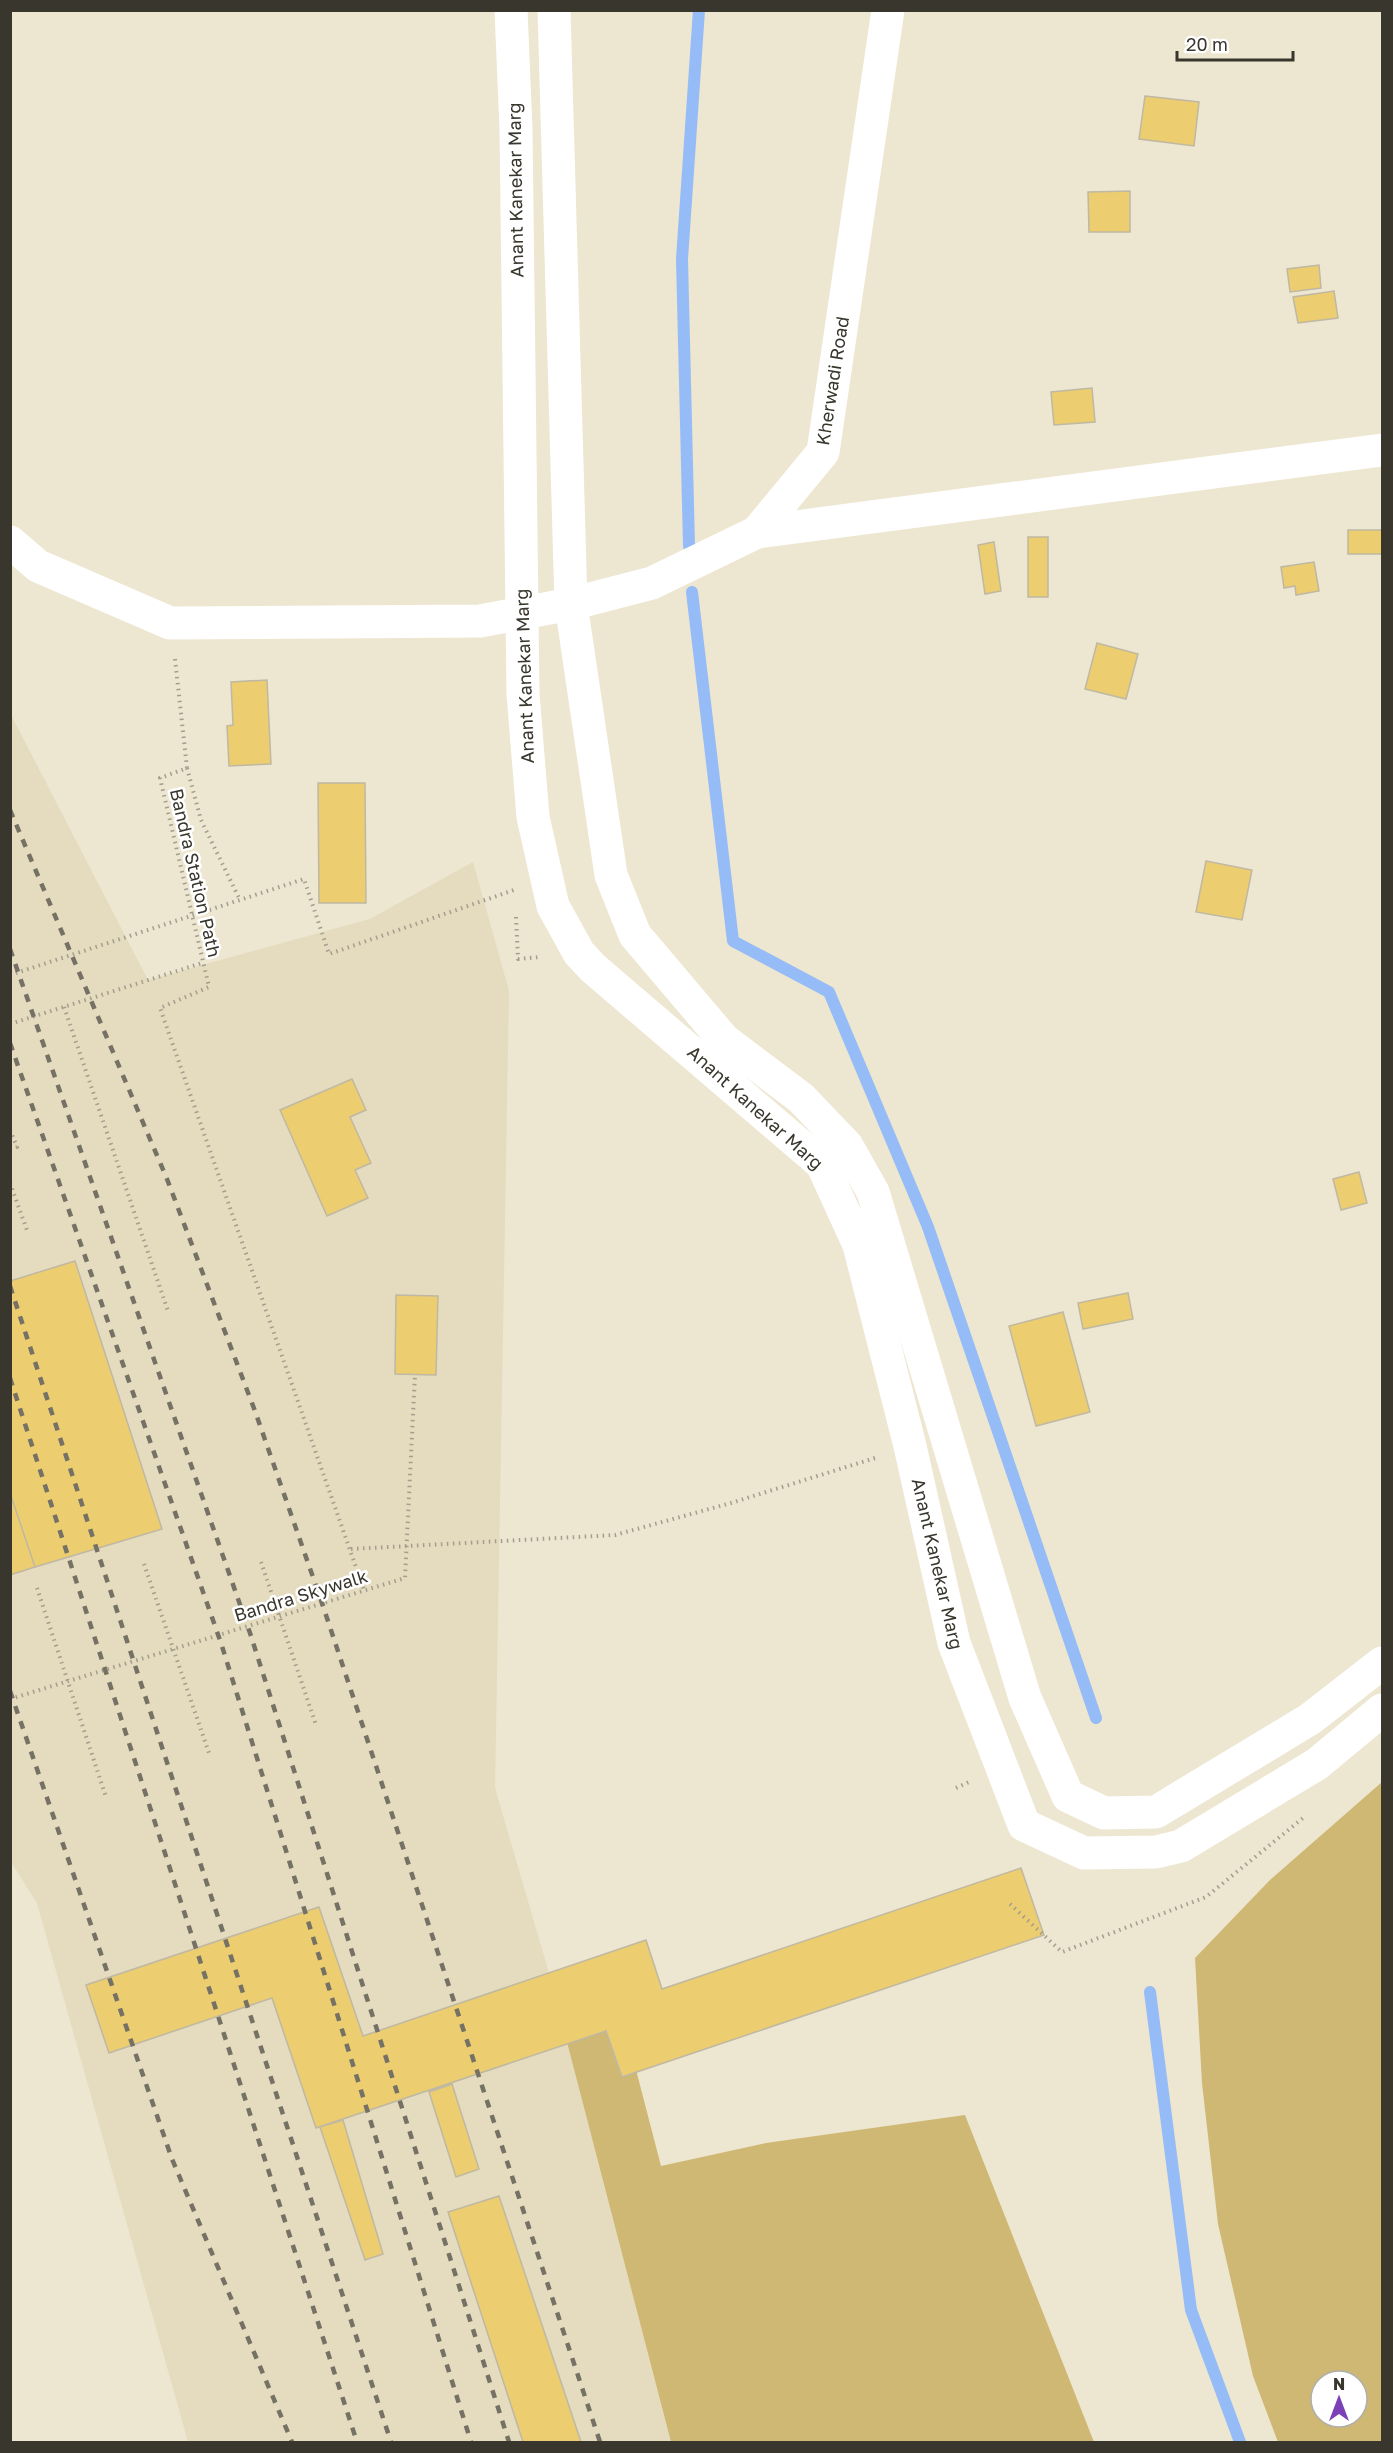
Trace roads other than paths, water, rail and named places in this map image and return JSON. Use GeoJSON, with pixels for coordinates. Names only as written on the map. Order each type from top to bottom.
{"type":"FeatureCollection","features":[{"type":"Feature","properties":{"kind":"street","name":"Anant Kanekar Marg"},"geometry":{"type":"LineString","coordinates":[[511,10],[516,130],[523,694],[533,817],[553,906],[579,953],[593,968],[822,1164],[860,1245],[910,1446],[954,1642],[1024,1825],[1084,1853],[1156,1851],[1181,1846],[1317,1764],[1383,1710]]}},
{"type":"Feature","properties":{"kind":"street","name":"Anant Kanekar Marg"},"geometry":{"type":"LineString","coordinates":[[554,10],[571,604],[611,875],[635,934],[724,1040],[801,1098],[847,1146],[873,1192],[1025,1698],[1068,1796],[1104,1813],[1156,1812],[1310,1719],[1383,1664]]}},
{"type":"Feature","properties":{"kind":"street","name":"Kherwadi Road"},"geometry":{"type":"LineString","coordinates":[[10,542],[38,566],[170,623],[480,621],[571,604],[652,583],[757,532],[823,452],[888,10]]}},
{"type":"Feature","properties":{"kind":"street"},"geometry":{"type":"LineString","coordinates":[[757,532],[1383,450]]}},
{"type":"Feature","properties":{"kind":"waterway"},"geometry":{"type":"LineString","coordinates":[[689,546],[682,259],[699,10]]}},
{"type":"Feature","properties":{"kind":"waterway"},"geometry":{"type":"LineString","coordinates":[[692,592],[733,941],[829,992],[928,1227],[1096,1718]]}},
{"type":"Feature","properties":{"kind":"waterway"},"geometry":{"type":"LineString","coordinates":[[1150,1992],[1191,2310],[1240,2442]]}},
{"type":"Feature","properties":{"kind":"railway"},"geometry":{"type":"LineString","coordinates":[[10,810],[167,1179],[255,1411],[322,1603],[600,2442]]}},
{"type":"Feature","properties":{"kind":"railway"},"geometry":{"type":"LineString","coordinates":[[10,949],[250,1633],[509,2442]]}},
{"type":"Feature","properties":{"kind":"railway"},"geometry":{"type":"LineString","coordinates":[[10,1043],[221,1643],[471,2442]]}},
{"type":"Feature","properties":{"kind":"railway"},"geometry":{"type":"LineString","coordinates":[[10,1286],[391,2442]]}},
{"type":"Feature","properties":{"kind":"railway"},"geometry":{"type":"LineString","coordinates":[[10,1378],[357,2442]]}},
{"type":"Feature","properties":{"kind":"railway"},"geometry":{"type":"LineString","coordinates":[[10,1691],[172,2159],[292,2442]]}}]}
